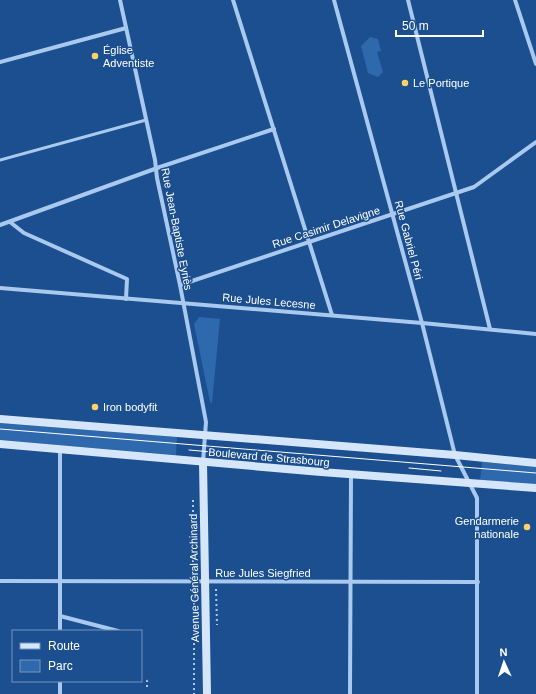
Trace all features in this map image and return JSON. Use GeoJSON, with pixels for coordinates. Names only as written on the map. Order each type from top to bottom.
{"type":"FeatureCollection","features":[{"type":"Feature","properties":{"kind":"street","name":"Rue Jean-Baptiste Eyriès"},"geometry":{"type":"LineString","coordinates":[[120,0],[180,285],[206,422],[203,462]]}},
{"type":"Feature","properties":{"kind":"street"},"geometry":{"type":"LineString","coordinates":[[233,0],[332,316]]}},
{"type":"Feature","properties":{"kind":"street","name":"Rue Gabriel Péri"},"geometry":{"type":"LineString","coordinates":[[334,0],[422,323],[455,455],[477,498],[477,694]]}},
{"type":"Feature","properties":{"kind":"street"},"geometry":{"type":"LineString","coordinates":[[408,0],[490,329]]}},
{"type":"Feature","properties":{"kind":"street"},"geometry":{"type":"LineString","coordinates":[[515,0],[536,64]]}},
{"type":"Feature","properties":{"kind":"street"},"geometry":{"type":"LineString","coordinates":[[0,62],[126,28]]}},
{"type":"Feature","properties":{"kind":"street"},"geometry":{"type":"LineString","coordinates":[[0,225],[156,169],[274,129]]}},
{"type":"Feature","properties":{"kind":"street","name":"Rue Casimir Delavigne"},"geometry":{"type":"LineString","coordinates":[[180,285],[474,187],[536,142]]}},
{"type":"Feature","properties":{"kind":"street"},"geometry":{"type":"LineString","coordinates":[[10,222],[24,233],[127,279],[126,299]]}},
{"type":"Feature","properties":{"kind":"street","name":"Rue Jules Lecesne"},"geometry":{"type":"LineString","coordinates":[[0,288],[422,323],[536,334]]}},
{"type":"Feature","properties":{"kind":"street","name":"Boulevard de Strasbourg"},"geometry":{"type":"LineString","coordinates":[[0,419],[455,455],[536,463]]}},
{"type":"Feature","properties":{"kind":"street","name":"Boulevard de Strasbourg"},"geometry":{"type":"LineString","coordinates":[[0,444],[351,475],[536,488]]}},
{"type":"Feature","properties":{"kind":"street"},"geometry":{"type":"LineString","coordinates":[[60,449],[60,630]]}},
{"type":"Feature","properties":{"kind":"street","name":"Avenue Général Archinard"},"geometry":{"type":"LineString","coordinates":[[203,462],[207,694]]}},
{"type":"Feature","properties":{"kind":"street"},"geometry":{"type":"LineString","coordinates":[[350,694],[351,475]]}},
{"type":"Feature","properties":{"kind":"street","name":"Rue Jules Siegfried"},"geometry":{"type":"LineString","coordinates":[[0,581],[478,582]]}},
{"type":"Feature","properties":{"kind":"street"},"geometry":{"type":"LineString","coordinates":[[60,616],[114,630]]}},
{"type":"Feature","properties":{"kind":"street"},"geometry":{"type":"LineString","coordinates":[[60,682],[60,694]]}},
{"type":"Feature","properties":{"kind":"lane"},"geometry":{"type":"LineString","coordinates":[[0,160],[146,120]]}},
{"type":"Feature","properties":{"kind":"path"},"geometry":{"type":"LineString","coordinates":[[147,687],[147,680],[150,679]]}},
{"type":"Feature","properties":{"kind":"green space"},"geometry":{"type":"Polygon","coordinates":[[[370,37],[378,39],[381,51],[377,52],[383,72],[378,77],[368,73],[361,46],[370,37]]]}},
{"type":"Feature","properties":{"kind":"green space"},"geometry":{"type":"Polygon","coordinates":[[[199,317],[220,319],[212,403],[210,402],[194,324],[199,317]]]}},
{"type":"Feature","properties":{"kind":"green space"},"geometry":{"type":"Polygon","coordinates":[[[0,423],[177,437],[176,455],[0,440],[0,423]]]}},
{"type":"Feature","properties":{"kind":"green space"},"geometry":{"type":"Polygon","coordinates":[[[482,462],[536,467],[536,485],[480,480],[482,462]]]}},
{"type":"Feature","properties":{"kind":"tram line"},"geometry":{"type":"LineString","coordinates":[[0,429],[536,473]]}},
{"type":"Feature","properties":{"kind":"tram line"},"geometry":{"type":"LineString","coordinates":[[189,450],[223,453]]}},
{"type":"Feature","properties":{"kind":"tram line"},"geometry":{"type":"LineString","coordinates":[[409,468],[441,471]]}},
{"type":"Feature","properties":{"kind":"place","name":"Église Adventiste"},"geometry":{"type":"Point","coordinates":[95,56]}},
{"type":"Feature","properties":{"kind":"place","name":"Le Portique"},"geometry":{"type":"Point","coordinates":[405,83]}},
{"type":"Feature","properties":{"kind":"place","name":"Iron bodyfit"},"geometry":{"type":"Point","coordinates":[95,407]}},
{"type":"Feature","properties":{"kind":"place","name":"Gendarmerie nationale"},"geometry":{"type":"Point","coordinates":[527,527]}}]}
